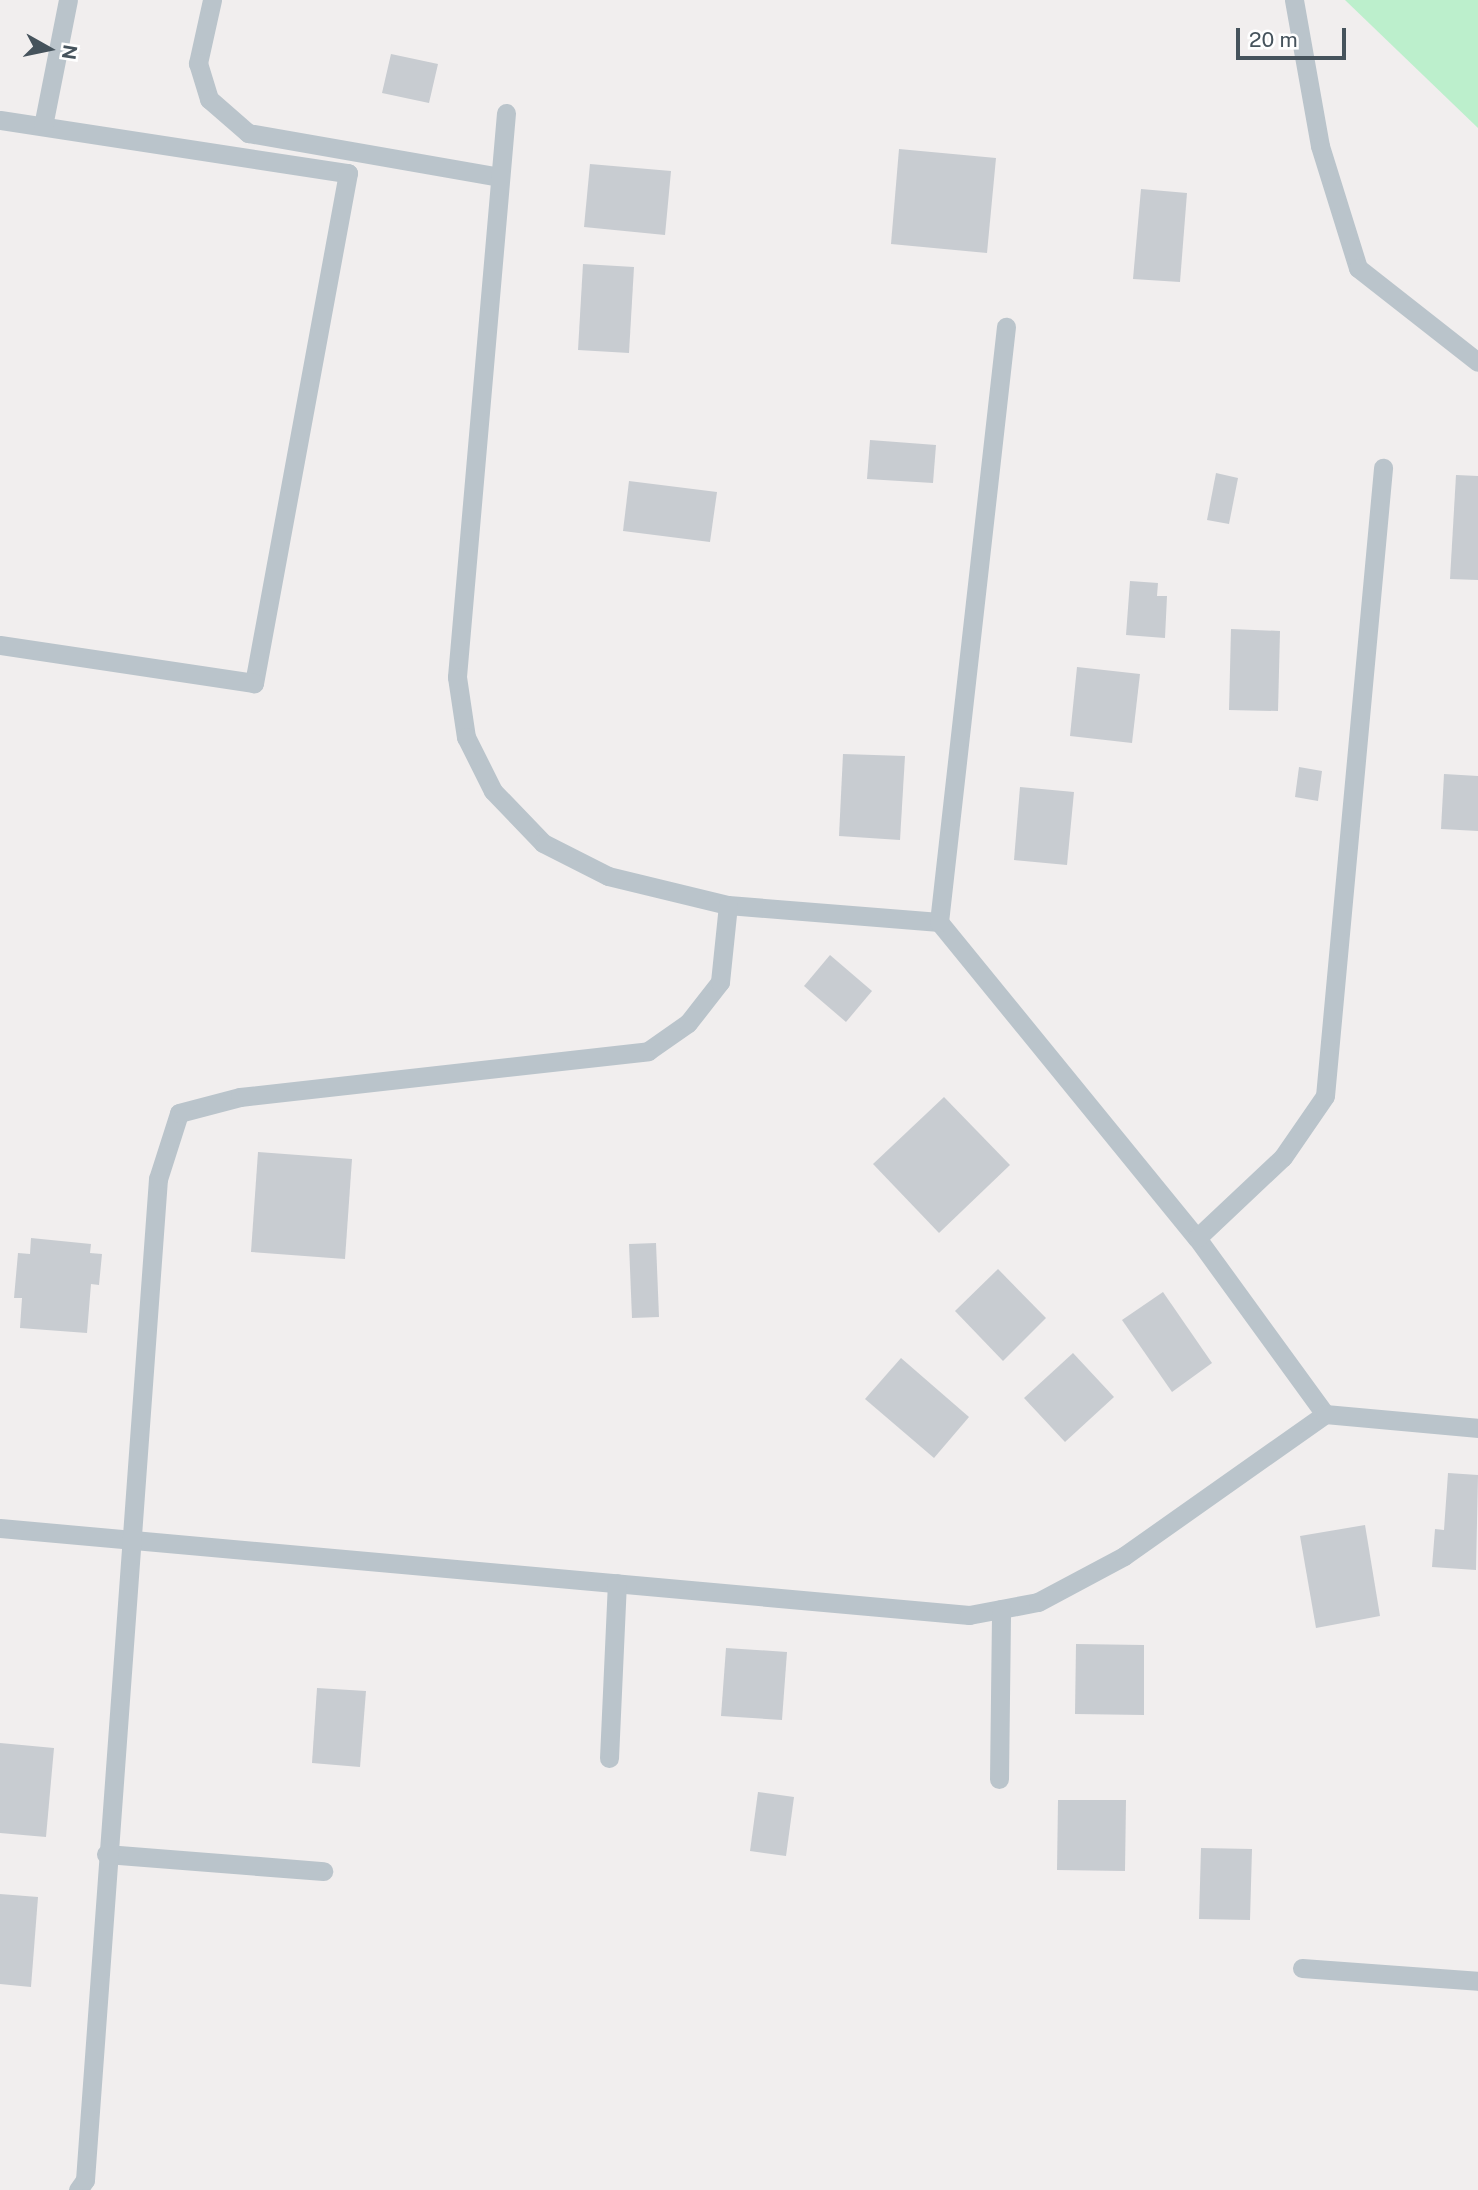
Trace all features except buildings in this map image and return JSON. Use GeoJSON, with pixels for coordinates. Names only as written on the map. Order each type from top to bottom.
{"type":"FeatureCollection","features":[{"type":"Feature","properties":{"kind":"lane"},"geometry":{"type":"LineString","coordinates":[[43,126],[68,0]]}},
{"type":"Feature","properties":{"kind":"lane"},"geometry":{"type":"LineString","coordinates":[[212,0],[198,63],[209,99],[248,133],[499,177]]}},
{"type":"Feature","properties":{"kind":"lane"},"geometry":{"type":"LineString","coordinates":[[1294,0],[1320,146],[1358,268],[1478,362]]}},
{"type":"Feature","properties":{"kind":"lane"},"geometry":{"type":"LineString","coordinates":[[506,113],[457,677],[466,737],[493,791],[543,843],[608,876],[729,905],[939,922]]}},
{"type":"Feature","properties":{"kind":"lane"},"geometry":{"type":"LineString","coordinates":[[0,120],[348,173],[254,683],[0,645]]}},
{"type":"Feature","properties":{"kind":"lane"},"geometry":{"type":"LineString","coordinates":[[1006,327],[939,922],[1197,1238],[1325,1414]]}},
{"type":"Feature","properties":{"kind":"lane"},"geometry":{"type":"LineString","coordinates":[[1197,1238],[1283,1157],[1325,1096],[1383,468]]}},
{"type":"Feature","properties":{"kind":"lane"},"geometry":{"type":"LineString","coordinates":[[78,2190],[85,2180],[106,1854],[158,1179],[179,1113],[240,1097],[648,1051],[688,1023],[720,982],[729,905]]}},
{"type":"Feature","properties":{"kind":"lane"},"geometry":{"type":"LineString","coordinates":[[0,1528],[969,1615],[1038,1602],[1124,1556],[1325,1414],[1478,1428]]}},
{"type":"Feature","properties":{"kind":"lane"},"geometry":{"type":"LineString","coordinates":[[610,1758],[617,1583]]}},
{"type":"Feature","properties":{"kind":"lane"},"geometry":{"type":"LineString","coordinates":[[999,1779],[1001,1609]]}},
{"type":"Feature","properties":{"kind":"lane"},"geometry":{"type":"LineString","coordinates":[[106,1854],[323,1871]]}},
{"type":"Feature","properties":{"kind":"lane"},"geometry":{"type":"LineString","coordinates":[[1302,1968],[1478,1981]]}},
{"type":"Feature","properties":{"kind":"green space"},"geometry":{"type":"Polygon","coordinates":[[[1345,0],[1478,0],[1478,128],[1345,0]]]}}]}
